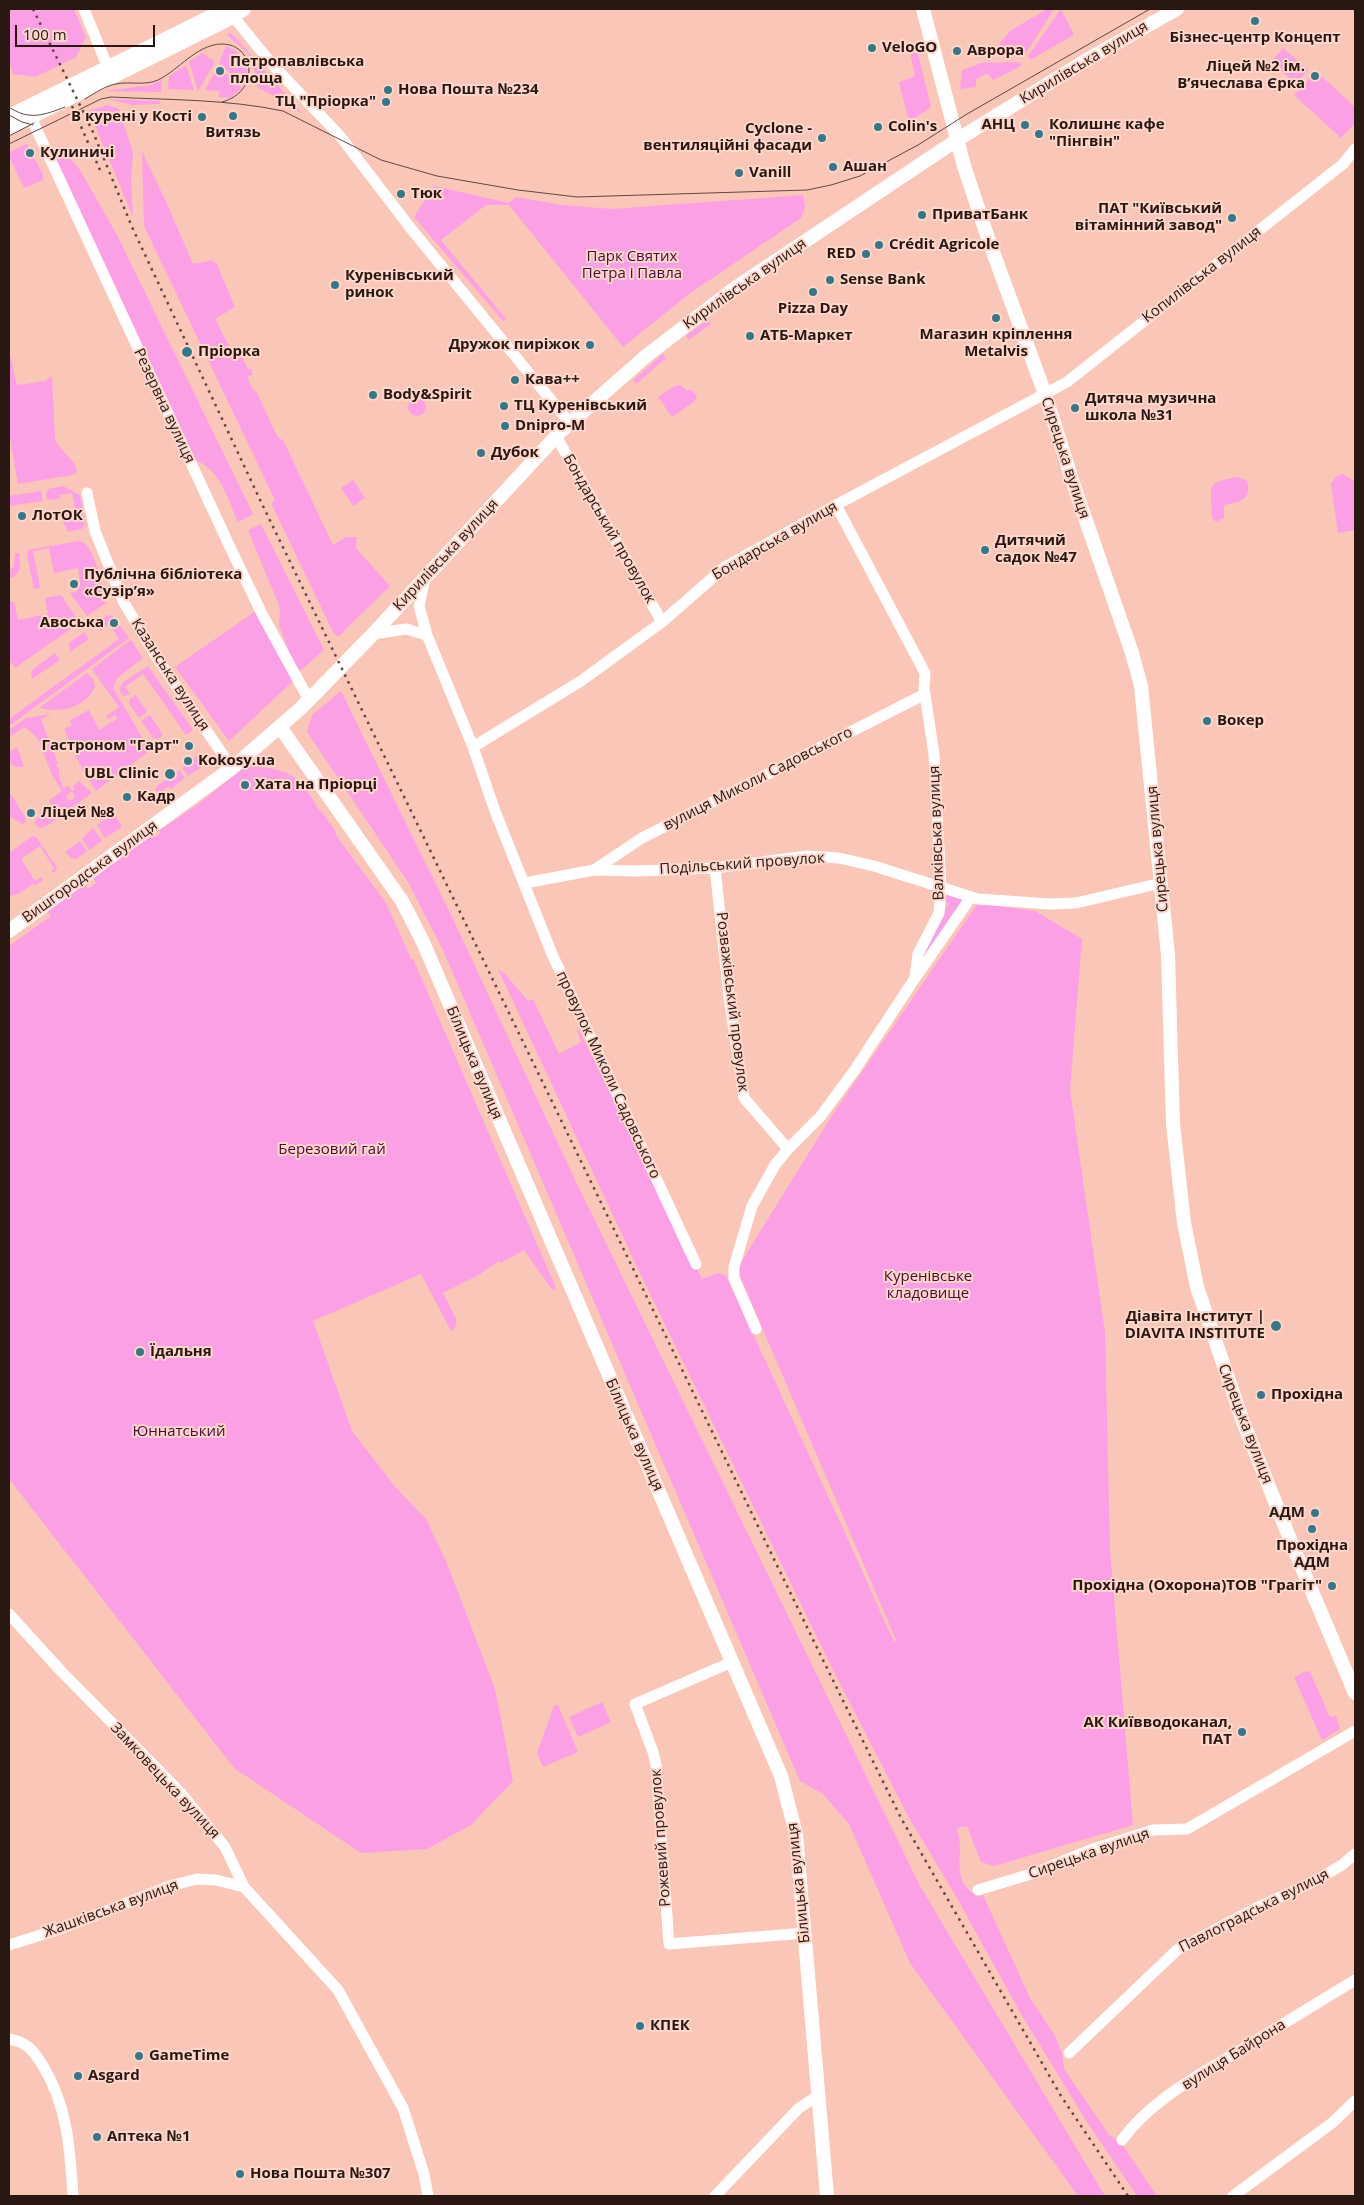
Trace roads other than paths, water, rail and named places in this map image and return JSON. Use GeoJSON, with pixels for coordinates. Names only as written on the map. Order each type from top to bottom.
{"type":"FeatureCollection","features":[{"type":"Feature","properties":{"kind":"main road","name":"Сирецька вулиця"},"geometry":{"type":"LineString","coordinates":[[923,9],[957,140],[989,241],[1045,394],[1139,677],[1168,955],[1173,1124],[1184,1223],[1197,1287],[1245,1428],[1355,1693]]}},
{"type":"Feature","properties":{"kind":"main road","name":"Кирилівська вулиця"},"geometry":{"type":"LineString","coordinates":[[373,634],[569,422],[646,356],[735,288],[957,140],[1083,62],[1177,9]]}},
{"type":"Feature","properties":{"kind":"main road"},"geometry":{"type":"LineString","coordinates":[[9,128],[108,68],[232,11]]}},
{"type":"Feature","properties":{"kind":"main road"},"geometry":{"type":"LineString","coordinates":[[9,116],[30,114],[232,11]]}},
{"type":"Feature","properties":{"kind":"main road","name":"Вишгородська вулиця"},"geometry":{"type":"LineString","coordinates":[[9,931],[232,768],[309,700],[373,634]]}},
{"type":"Feature","properties":{"kind":"main road","name":"Білицька вулиця"},"geometry":{"type":"LineString","coordinates":[[280,727],[402,900],[423,942],[781,1776],[796,1834],[827,2196]]}},
{"type":"Feature","properties":{"kind":"street"},"geometry":{"type":"LineString","coordinates":[[84,9],[108,68]]}},
{"type":"Feature","properties":{"kind":"street"},"geometry":{"type":"LineString","coordinates":[[232,11],[271,63],[340,136],[412,230],[569,422]]}},
{"type":"Feature","properties":{"kind":"street","name":"Резервна вулиця"},"geometry":{"type":"LineString","coordinates":[[30,114],[229,545],[262,614],[309,700]]}},
{"type":"Feature","properties":{"kind":"street","name":"Копилівська вулиця"},"geometry":{"type":"LineString","coordinates":[[1045,394],[1074,376],[1343,164],[1355,150]]}},
{"type":"Feature","properties":{"kind":"street","name":"Бондарська вулиця"},"geometry":{"type":"LineString","coordinates":[[473,747],[582,681],[662,622],[724,567],[1045,394]]}},
{"type":"Feature","properties":{"kind":"street","name":"Бондарський провулок"},"geometry":{"type":"LineString","coordinates":[[556,436],[662,622]]}},
{"type":"Feature","properties":{"kind":"street","name":"Казанська вулиця"},"geometry":{"type":"LineString","coordinates":[[87,493],[95,531],[123,601],[161,663],[232,768]]}},
{"type":"Feature","properties":{"kind":"street","name":"Валківська вулиця"},"geometry":{"type":"LineString","coordinates":[[756,1329],[734,1278],[734,1268],[752,1206],[775,1165],[820,1117],[854,1070],[915,978],[918,954],[939,914],[941,887],[934,754],[925,694],[925,673],[836,505]]}},
{"type":"Feature","properties":{"kind":"street"},"geometry":{"type":"LineString","coordinates":[[425,576],[419,606],[427,635],[473,747],[495,811],[525,883]]}},
{"type":"Feature","properties":{"kind":"street"},"geometry":{"type":"LineString","coordinates":[[373,634],[406,629],[427,635]]}},
{"type":"Feature","properties":{"kind":"street","name":"вулиця Миколи Садовського"},"geometry":{"type":"LineString","coordinates":[[594,870],[642,838],[925,694]]}},
{"type":"Feature","properties":{"kind":"street","name":"Подільський провулок"},"geometry":{"type":"LineString","coordinates":[[525,883],[594,870],[639,871],[715,868],[807,856],[839,858],[971,897],[1050,904],[1076,903],[1161,883]]}},
{"type":"Feature","properties":{"kind":"street","name":"Розважівський провулок"},"geometry":{"type":"LineString","coordinates":[[715,868],[729,997],[744,1098],[788,1149]]}},
{"type":"Feature","properties":{"kind":"street","name":"провулок Миколи Садовського"},"geometry":{"type":"LineString","coordinates":[[525,883],[552,954],[696,1264]]}},
{"type":"Feature","properties":{"kind":"street"},"geometry":{"type":"LineString","coordinates":[[915,978],[971,897]]}},
{"type":"Feature","properties":{"kind":"street","name":"Замковецька вулиця"},"geometry":{"type":"LineString","coordinates":[[9,1614],[61,1671],[180,1792],[225,1847],[244,1888],[338,1990],[403,2108],[424,2174],[428,2196]]}},
{"type":"Feature","properties":{"kind":"street","name":"Рожевий провулок"},"geometry":{"type":"LineString","coordinates":[[732,1662],[635,1704],[656,1765],[669,1944],[805,1933]]}},
{"type":"Feature","properties":{"kind":"street","name":"Сирецька вулиця"},"geometry":{"type":"LineString","coordinates":[[978,1890],[1034,1874],[1090,1850],[1153,1830],[1187,1828],[1355,1731]]}},
{"type":"Feature","properties":{"kind":"street","name":"Павлоградська вулиця"},"geometry":{"type":"LineString","coordinates":[[1069,2054],[1177,1950],[1254,1909],[1311,1883],[1342,1865],[1355,1854]]}},
{"type":"Feature","properties":{"kind":"street","name":"Жашківська вулиця"},"geometry":{"type":"LineString","coordinates":[[9,1945],[60,1929],[173,1885],[197,1879],[216,1880],[244,1888]]}},
{"type":"Feature","properties":{"kind":"street","name":"вулиця Байрона"},"geometry":{"type":"LineString","coordinates":[[1122,2140],[1135,2122],[1150,2109],[1192,2080],[1355,1980]]}},
{"type":"Feature","properties":{"kind":"street"},"geometry":{"type":"LineString","coordinates":[[9,2039],[26,2044],[36,2054],[54,2083],[68,2132],[73,2196]]}},
{"type":"Feature","properties":{"kind":"street"},"geometry":{"type":"LineString","coordinates":[[715,2196],[800,2108],[819,2095]]}},
{"type":"Feature","properties":{"kind":"street"},"geometry":{"type":"LineString","coordinates":[[1234,2196],[1332,2123],[1355,2101]]}},
{"type":"Feature","properties":{"kind":"tram line"},"geometry":{"type":"LineString","coordinates":[[9,144],[101,99],[111,97],[197,101],[241,104],[283,111],[381,160],[437,176],[518,190],[577,197],[807,190],[860,176],[918,145],[967,114],[1150,9]]}},
{"type":"Feature","properties":{"kind":"tram line"},"geometry":{"type":"LineString","coordinates":[[85,99],[112,85],[148,83],[158,80],[196,53],[212,45],[221,44],[232,46],[241,51],[247,59],[249,69],[248,79],[243,89],[235,97],[222,102]]}},
{"type":"Feature","properties":{"kind":"tram line"},"geometry":{"type":"LineString","coordinates":[[9,107],[23,114],[30,115],[43,114],[65,107]]}},
{"type":"Feature","properties":{"kind":"tram line"},"geometry":{"type":"LineString","coordinates":[[9,115],[33,125]]}},
{"type":"Feature","properties":{"kind":"tram line"},"geometry":{"type":"LineString","coordinates":[[9,136],[34,123]]}},
{"type":"Feature","properties":{"kind":"railway"},"geometry":{"type":"LineString","coordinates":[[33,9],[93,132],[132,227],[262,504],[901,1818],[1061,2096],[1128,2196]]}},
{"type":"Feature","properties":{"kind":"railway"},"geometry":{"type":"LineString","coordinates":[[72,106],[100,170]]}},
{"type":"Feature","properties":{"kind":"place","name":"Бізнес-центр Концепт"},"geometry":{"type":"Point","coordinates":[1255,21]}},
{"type":"Feature","properties":{"kind":"place","name":"VeloGO"},"geometry":{"type":"Point","coordinates":[872,48]}},
{"type":"Feature","properties":{"kind":"place","name":"Аврора"},"geometry":{"type":"Point","coordinates":[957,51]}},
{"type":"Feature","properties":{"kind":"place","name":"Петропавлівська площа"},"geometry":{"type":"Point","coordinates":[220,71]}},
{"type":"Feature","properties":{"kind":"place","name":"Ліцей №2 ім. В’ячеслава Єрка"},"geometry":{"type":"Point","coordinates":[1315,76]}},
{"type":"Feature","properties":{"kind":"place","name":"Нова Пошта №234"},"geometry":{"type":"Point","coordinates":[388,90]}},
{"type":"Feature","properties":{"kind":"place","name":"ТЦ \"Пріорка\""},"geometry":{"type":"Point","coordinates":[386,102]}},
{"type":"Feature","properties":{"kind":"place","name":"Витязь"},"geometry":{"type":"Point","coordinates":[233,116]}},
{"type":"Feature","properties":{"kind":"place","name":"В курені у Кості"},"geometry":{"type":"Point","coordinates":[202,117]}},
{"type":"Feature","properties":{"kind":"place","name":"АНЦ"},"geometry":{"type":"Point","coordinates":[1025,125]}},
{"type":"Feature","properties":{"kind":"place","name":"Colin's"},"geometry":{"type":"Point","coordinates":[878,127]}},
{"type":"Feature","properties":{"kind":"place","name":"Колишнє кафе \"Пінгвін\""},"geometry":{"type":"Point","coordinates":[1039,134]}},
{"type":"Feature","properties":{"kind":"place","name":"Cyclone - вентиляційні фасади"},"geometry":{"type":"Point","coordinates":[822,138]}},
{"type":"Feature","properties":{"kind":"place","name":"Кулиничі"},"geometry":{"type":"Point","coordinates":[30,153]}},
{"type":"Feature","properties":{"kind":"place","name":"Ашан"},"geometry":{"type":"Point","coordinates":[833,167]}},
{"type":"Feature","properties":{"kind":"place","name":"Vanill"},"geometry":{"type":"Point","coordinates":[739,173]}},
{"type":"Feature","properties":{"kind":"place","name":"Тюк"},"geometry":{"type":"Point","coordinates":[401,194]}},
{"type":"Feature","properties":{"kind":"place","name":"ПриватБанк"},"geometry":{"type":"Point","coordinates":[922,215]}},
{"type":"Feature","properties":{"kind":"place","name":"ПАТ \"Київський вітамінний завод\""},"geometry":{"type":"Point","coordinates":[1232,218]}},
{"type":"Feature","properties":{"kind":"place","name":"Crédit Agricole"},"geometry":{"type":"Point","coordinates":[879,245]}},
{"type":"Feature","properties":{"kind":"place","name":"RED"},"geometry":{"type":"Point","coordinates":[866,254]}},
{"type":"Feature","properties":{"kind":"place","name":"Sense Bank"},"geometry":{"type":"Point","coordinates":[830,280]}},
{"type":"Feature","properties":{"kind":"place","name":"Куренівський ринок"},"geometry":{"type":"Point","coordinates":[335,285]}},
{"type":"Feature","properties":{"kind":"place","name":"Pizza Day"},"geometry":{"type":"Point","coordinates":[813,292]}},
{"type":"Feature","properties":{"kind":"place","name":"Магазин кріплення Metalvis"},"geometry":{"type":"Point","coordinates":[996,318]}},
{"type":"Feature","properties":{"kind":"place","name":"АТБ-Маркет"},"geometry":{"type":"Point","coordinates":[750,336]}},
{"type":"Feature","properties":{"kind":"place","name":"Дружок пиріжок"},"geometry":{"type":"Point","coordinates":[590,345]}},
{"type":"Feature","properties":{"kind":"place","name":"Пріорка"},"geometry":{"type":"Point","coordinates":[187,352]}},
{"type":"Feature","properties":{"kind":"place","name":"Кава++"},"geometry":{"type":"Point","coordinates":[515,380]}},
{"type":"Feature","properties":{"kind":"place","name":"Body&Spirit"},"geometry":{"type":"Point","coordinates":[373,395]}},
{"type":"Feature","properties":{"kind":"place","name":"ТЦ Куренівський"},"geometry":{"type":"Point","coordinates":[504,406]}},
{"type":"Feature","properties":{"kind":"place","name":"Дитяча музична школа №31"},"geometry":{"type":"Point","coordinates":[1075,408]}},
{"type":"Feature","properties":{"kind":"place","name":"Dnipro-M"},"geometry":{"type":"Point","coordinates":[505,426]}},
{"type":"Feature","properties":{"kind":"place","name":"Дубок"},"geometry":{"type":"Point","coordinates":[481,453]}},
{"type":"Feature","properties":{"kind":"place","name":"ЛотОК"},"geometry":{"type":"Point","coordinates":[22,516]}},
{"type":"Feature","properties":{"kind":"place","name":"Дитячий садок №47"},"geometry":{"type":"Point","coordinates":[985,550]}},
{"type":"Feature","properties":{"kind":"place","name":"Публічна бібліотека «Сузір’я»"},"geometry":{"type":"Point","coordinates":[74,584]}},
{"type":"Feature","properties":{"kind":"place","name":"Авоська"},"geometry":{"type":"Point","coordinates":[114,623]}},
{"type":"Feature","properties":{"kind":"place","name":"Вокер"},"geometry":{"type":"Point","coordinates":[1207,721]}},
{"type":"Feature","properties":{"kind":"place","name":"Гастроном \"Гарт\""},"geometry":{"type":"Point","coordinates":[189,746]}},
{"type":"Feature","properties":{"kind":"place","name":"Kokosy.ua"},"geometry":{"type":"Point","coordinates":[188,761]}},
{"type":"Feature","properties":{"kind":"place","name":"UBL Clinic"},"geometry":{"type":"Point","coordinates":[170,774]}},
{"type":"Feature","properties":{"kind":"place","name":"Хата на Пріорці"},"geometry":{"type":"Point","coordinates":[245,785]}},
{"type":"Feature","properties":{"kind":"place","name":"Кадр"},"geometry":{"type":"Point","coordinates":[127,797]}},
{"type":"Feature","properties":{"kind":"place","name":"Ліцей №8"},"geometry":{"type":"Point","coordinates":[31,813]}},
{"type":"Feature","properties":{"kind":"place","name":"Діавіта Інститут | DIAVITA INSTITUTE"},"geometry":{"type":"Point","coordinates":[1276,1326]}},
{"type":"Feature","properties":{"kind":"place","name":"Їдальня"},"geometry":{"type":"Point","coordinates":[140,1352]}},
{"type":"Feature","properties":{"kind":"place","name":"Прохідна"},"geometry":{"type":"Point","coordinates":[1261,1395]}},
{"type":"Feature","properties":{"kind":"place","name":"АДМ"},"geometry":{"type":"Point","coordinates":[1315,1513]}},
{"type":"Feature","properties":{"kind":"place","name":"Прохідна АДМ"},"geometry":{"type":"Point","coordinates":[1312,1529]}},
{"type":"Feature","properties":{"kind":"place","name":"Прохідна (Охорона)ТОВ \"Грагіт\""},"geometry":{"type":"Point","coordinates":[1332,1586]}},
{"type":"Feature","properties":{"kind":"place","name":"АК Київводоканал, ПАТ"},"geometry":{"type":"Point","coordinates":[1242,1732]}},
{"type":"Feature","properties":{"kind":"place","name":"КПЕК"},"geometry":{"type":"Point","coordinates":[640,2026]}},
{"type":"Feature","properties":{"kind":"place","name":"GameTime"},"geometry":{"type":"Point","coordinates":[139,2056]}},
{"type":"Feature","properties":{"kind":"place","name":"Asgard"},"geometry":{"type":"Point","coordinates":[78,2076]}},
{"type":"Feature","properties":{"kind":"place","name":"Аптека №1"},"geometry":{"type":"Point","coordinates":[97,2137]}},
{"type":"Feature","properties":{"kind":"place","name":"Нова Пошта №307"},"geometry":{"type":"Point","coordinates":[240,2174]}},
{"type":"Feature","properties":{"kind":"park label","name":"Парк Святих Петра і Павла"},"geometry":{"type":"Point","coordinates":[632,266]}},
{"type":"Feature","properties":{"kind":"park label","name":"Березовий гай"},"geometry":{"type":"Point","coordinates":[332,1150]}},
{"type":"Feature","properties":{"kind":"park label","name":"Куренівське кладовище"},"geometry":{"type":"Point","coordinates":[928,1286]}},
{"type":"Feature","properties":{"kind":"park label","name":"Юннатський"},"geometry":{"type":"Point","coordinates":[179,1432]}}]}
